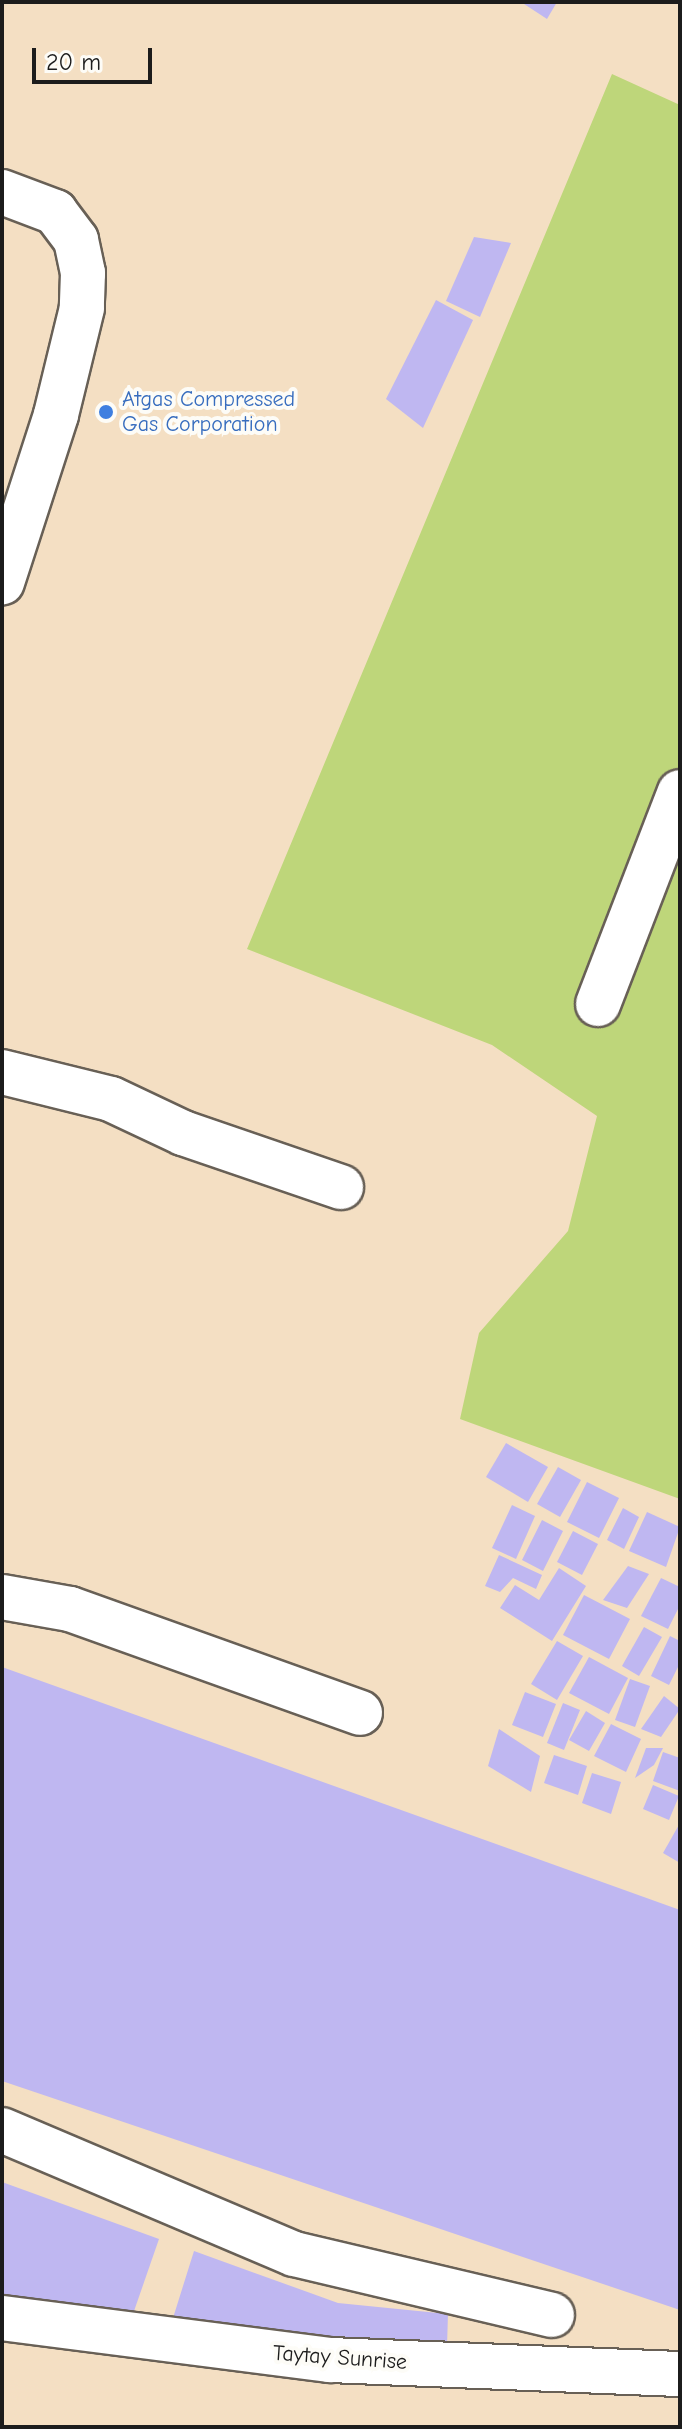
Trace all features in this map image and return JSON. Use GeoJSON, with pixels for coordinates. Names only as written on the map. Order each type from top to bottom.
{"type":"FeatureCollection","features":[{"type":"Feature","properties":{"kind":"street"},"geometry":{"type":"LineString","coordinates":[[2,192],[55,212],[76,240],[83,273],[82,308],[56,415],[2,582]]}},
{"type":"Feature","properties":{"kind":"street"},"geometry":{"type":"LineString","coordinates":[[598,1004],[680,792]]}},
{"type":"Feature","properties":{"kind":"street"},"geometry":{"type":"LineString","coordinates":[[2,1072],[111,1099],[183,1133],[341,1187]]}},
{"type":"Feature","properties":{"kind":"street"},"geometry":{"type":"LineString","coordinates":[[2,1597],[70,1609],[360,1713]]}},
{"type":"Feature","properties":{"kind":"street"},"geometry":{"type":"LineString","coordinates":[[2,2130],[294,2254],[552,2315]]}},
{"type":"Feature","properties":{"kind":"street","name":"Taytay Sunrise"},"geometry":{"type":"LineString","coordinates":[[2,2318],[330,2360],[680,2374]]}},
{"type":"Feature","properties":{"kind":"green space"},"geometry":{"type":"Polygon","coordinates":[[[612,74],[680,105],[680,1499],[460,1419],[479,1333],[568,1231],[597,1116],[492,1045],[247,949],[612,74]]]}},
{"type":"Feature","properties":{"kind":"building"},"geometry":{"type":"Polygon","coordinates":[[[521,2],[557,2],[547,19],[521,2]]]}},
{"type":"Feature","properties":{"kind":"building"},"geometry":{"type":"Polygon","coordinates":[[[474,237],[511,243],[480,317],[446,301],[474,237]]]}},
{"type":"Feature","properties":{"kind":"building"},"geometry":{"type":"Polygon","coordinates":[[[436,300],[473,320],[423,428],[386,399],[436,300]]]}},
{"type":"Feature","properties":{"kind":"building"},"geometry":{"type":"Polygon","coordinates":[[[506,1443],[548,1467],[528,1502],[486,1477],[506,1443]]]}},
{"type":"Feature","properties":{"kind":"building"},"geometry":{"type":"Polygon","coordinates":[[[558,1467],[581,1480],[560,1517],[537,1504],[558,1467]]]}},
{"type":"Feature","properties":{"kind":"building"},"geometry":{"type":"Polygon","coordinates":[[[587,1482],[619,1498],[599,1538],[567,1522],[587,1482]]]}},
{"type":"Feature","properties":{"kind":"building"},"geometry":{"type":"Polygon","coordinates":[[[512,1505],[535,1516],[516,1559],[492,1548],[512,1505]]]}},
{"type":"Feature","properties":{"kind":"building"},"geometry":{"type":"Polygon","coordinates":[[[623,1508],[639,1517],[624,1549],[607,1540],[623,1508]]]}},
{"type":"Feature","properties":{"kind":"building"},"geometry":{"type":"Polygon","coordinates":[[[647,1512],[680,1527],[666,1567],[629,1551],[647,1512]]]}},
{"type":"Feature","properties":{"kind":"building"},"geometry":{"type":"Polygon","coordinates":[[[542,1520],[563,1531],[543,1571],[522,1560],[542,1520]]]}},
{"type":"Feature","properties":{"kind":"building"},"geometry":{"type":"Polygon","coordinates":[[[573,1531],[598,1544],[582,1575],[557,1562],[573,1531]]]}},
{"type":"Feature","properties":{"kind":"building"},"geometry":{"type":"Polygon","coordinates":[[[499,1555],[542,1575],[536,1589],[513,1578],[500,1592],[485,1586],[499,1555]]]}},
{"type":"Feature","properties":{"kind":"building"},"geometry":{"type":"Polygon","coordinates":[[[628,1566],[649,1574],[627,1608],[603,1600],[628,1566]]]}},
{"type":"Feature","properties":{"kind":"building"},"geometry":{"type":"Polygon","coordinates":[[[559,1568],[586,1586],[552,1641],[500,1608],[515,1585],[539,1600],[559,1568]]]}},
{"type":"Feature","properties":{"kind":"building"},"geometry":{"type":"Polygon","coordinates":[[[661,1578],[680,1587],[680,1605],[668,1629],[641,1616],[661,1578]]]}},
{"type":"Feature","properties":{"kind":"building"},"geometry":{"type":"Polygon","coordinates":[[[584,1595],[630,1619],[609,1659],[563,1635],[584,1595]]]}},
{"type":"Feature","properties":{"kind":"building"},"geometry":{"type":"Polygon","coordinates":[[[644,1627],[662,1637],[639,1676],[622,1666],[644,1627]]]}},
{"type":"Feature","properties":{"kind":"building"},"geometry":{"type":"Polygon","coordinates":[[[670,1636],[680,1641],[680,1663],[669,1685],[651,1676],[670,1636]]]}},
{"type":"Feature","properties":{"kind":"building"},"geometry":{"type":"Polygon","coordinates":[[[557,1641],[583,1656],[557,1700],[531,1684],[557,1641]]]}},
{"type":"Feature","properties":{"kind":"building"},"geometry":{"type":"Polygon","coordinates":[[[589,1657],[628,1678],[609,1714],[569,1693],[589,1657]]]}},
{"type":"Feature","properties":{"kind":"building"},"geometry":{"type":"Polygon","coordinates":[[[2,1667],[680,1910],[680,2310],[2,2081],[2,1667]]]}},
{"type":"Feature","properties":{"kind":"building"},"geometry":{"type":"Polygon","coordinates":[[[630,1679],[650,1686],[635,1727],[615,1720],[630,1679]]]}},
{"type":"Feature","properties":{"kind":"building"},"geometry":{"type":"Polygon","coordinates":[[[525,1692],[556,1704],[543,1737],[512,1725],[525,1692]]]}},
{"type":"Feature","properties":{"kind":"building"},"geometry":{"type":"Polygon","coordinates":[[[664,1696],[680,1709],[661,1737],[641,1729],[664,1696]]]}},
{"type":"Feature","properties":{"kind":"building"},"geometry":{"type":"Polygon","coordinates":[[[563,1703],[580,1710],[564,1750],[547,1743],[563,1703]]]}},
{"type":"Feature","properties":{"kind":"building"},"geometry":{"type":"Polygon","coordinates":[[[586,1711],[605,1723],[589,1751],[569,1740],[586,1711]]]}},
{"type":"Feature","properties":{"kind":"building"},"geometry":{"type":"Polygon","coordinates":[[[611,1724],[641,1739],[626,1772],[594,1756],[611,1724]]]}},
{"type":"Feature","properties":{"kind":"building"},"geometry":{"type":"Polygon","coordinates":[[[499,1729],[540,1756],[531,1792],[488,1766],[499,1729]]]}},
{"type":"Feature","properties":{"kind":"building"},"geometry":{"type":"Polygon","coordinates":[[[646,1748],[663,1748],[654,1765],[635,1778],[646,1748]]]}},
{"type":"Feature","properties":{"kind":"building"},"geometry":{"type":"Polygon","coordinates":[[[663,1752],[680,1758],[680,1791],[653,1781],[663,1752]]]}},
{"type":"Feature","properties":{"kind":"building"},"geometry":{"type":"Polygon","coordinates":[[[554,1755],[587,1766],[578,1795],[544,1783],[554,1755]]]}},
{"type":"Feature","properties":{"kind":"building"},"geometry":{"type":"Polygon","coordinates":[[[592,1773],[621,1782],[611,1814],[582,1803],[592,1773]]]}},
{"type":"Feature","properties":{"kind":"building"},"geometry":{"type":"Polygon","coordinates":[[[653,1785],[679,1796],[669,1820],[643,1809],[653,1785]]]}},
{"type":"Feature","properties":{"kind":"building"},"geometry":{"type":"Polygon","coordinates":[[[680,1823],[680,1863],[663,1853],[680,1823]]]}},
{"type":"Feature","properties":{"kind":"building"},"geometry":{"type":"Polygon","coordinates":[[[2,2182],[159,2239],[133,2314],[2,2296],[2,2182]]]}},
{"type":"Feature","properties":{"kind":"building"},"geometry":{"type":"Polygon","coordinates":[[[194,2251],[338,2303],[448,2314],[447,2346],[331,2340],[173,2318],[194,2251]]]}},
{"type":"Feature","properties":{"kind":"place","name":"Atgas Compressed Gas Corporation"},"geometry":{"type":"Point","coordinates":[106,412]}}]}
